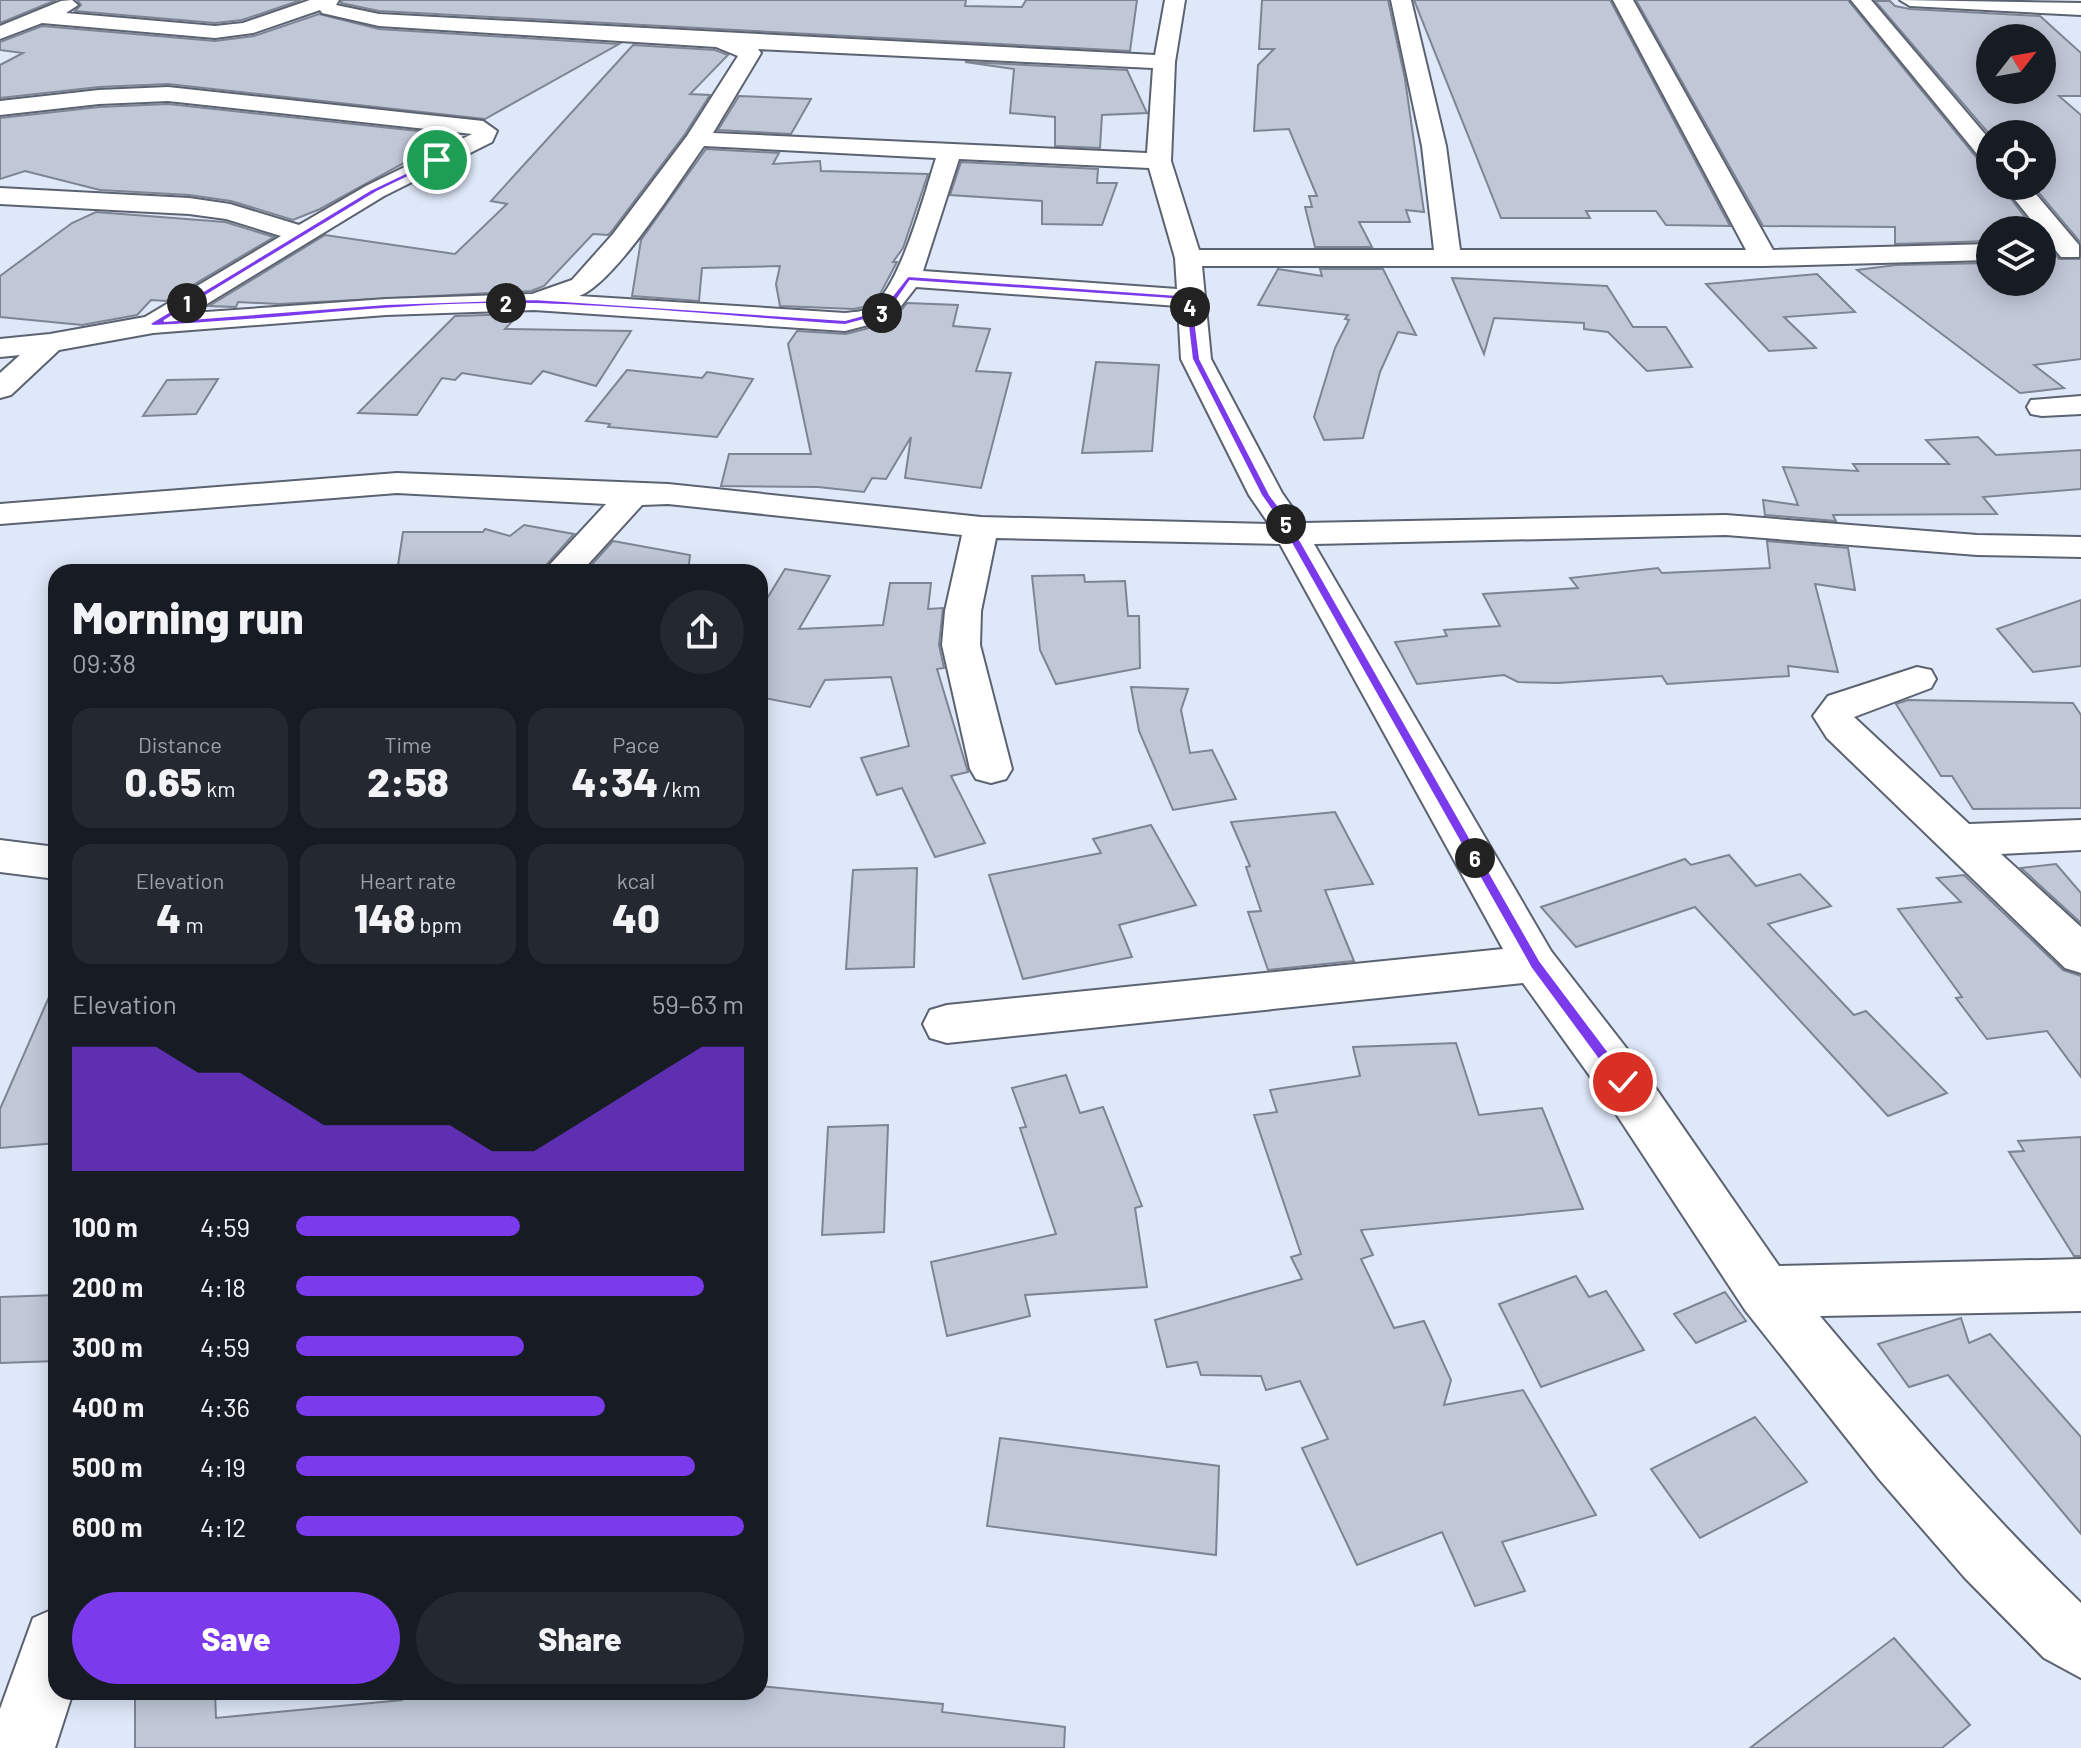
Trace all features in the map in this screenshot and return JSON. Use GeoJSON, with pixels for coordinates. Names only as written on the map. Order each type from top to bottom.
{"type":"FeatureCollection","features":[{"type":"Feature","properties":{"kind":"street"},"geometry":{"type":"LineString","coordinates":[[0,33],[79,0]]}},
{"type":"Feature","properties":{"kind":"street"},"geometry":{"type":"LineString","coordinates":[[1175,0],[1164,62],[1159,161],[1188,258],[1196,359],[1266,495],[1535,964],[1623,1082],[1765,1292],[1929,1491],[1987,1556],[2081,1645]]}},
{"type":"Feature","properties":{"kind":"street"},"geometry":{"type":"LineString","coordinates":[[1401,0],[1434,146],[1448,257]]}},
{"type":"Feature","properties":{"kind":"street"},"geometry":{"type":"LineString","coordinates":[[1623,0],[1764,258]]}},
{"type":"Feature","properties":{"kind":"street"},"geometry":{"type":"LineString","coordinates":[[1861,0],[1976,138]]}},
{"type":"Feature","properties":{"kind":"street"},"geometry":{"type":"LineString","coordinates":[[1910,0],[2081,9]]}},
{"type":"Feature","properties":{"kind":"street"},"geometry":{"type":"LineString","coordinates":[[43,17],[215,32],[246,29],[326,1],[329,9],[379,20],[721,41],[1164,62]]}},
{"type":"Feature","properties":{"kind":"street"},"geometry":{"type":"LineString","coordinates":[[721,41],[750,53]]}},
{"type":"Feature","properties":{"kind":"street"},"geometry":{"type":"LineString","coordinates":[[589,296],[622,240],[697,139],[750,53],[777,42]]}},
{"type":"Feature","properties":{"kind":"street"},"geometry":{"type":"LineString","coordinates":[[0,108],[99,97],[168,94],[475,126],[485,131],[484,137],[375,191],[153,324]]}},
{"type":"Feature","properties":{"kind":"street"},"geometry":{"type":"LineString","coordinates":[[697,139],[1159,161]]}},
{"type":"Feature","properties":{"kind":"street"},"geometry":{"type":"LineString","coordinates":[[0,348],[50,343],[153,324],[229,321],[386,307],[534,302],[589,296],[845,322],[884,312],[908,278],[950,150]]}},
{"type":"Feature","properties":{"kind":"street"},"geometry":{"type":"LineString","coordinates":[[0,196],[189,206],[230,212],[300,234]]}},
{"type":"Feature","properties":{"kind":"street"},"geometry":{"type":"LineString","coordinates":[[2029,200],[2076,250]]}},
{"type":"Feature","properties":{"kind":"street"},"geometry":{"type":"LineString","coordinates":[[2056,251],[2076,250]]}},
{"type":"Feature","properties":{"kind":"street"},"geometry":{"type":"LineString","coordinates":[[1188,258],[1764,258],[1976,252]]}},
{"type":"Feature","properties":{"kind":"street"},"geometry":{"type":"LineString","coordinates":[[908,278],[1189,298]]}},
{"type":"Feature","properties":{"kind":"street"},"geometry":{"type":"LineString","coordinates":[[0,389],[50,343]]}},
{"type":"Feature","properties":{"kind":"street"},"geometry":{"type":"LineString","coordinates":[[2042,407],[2081,405]]}},
{"type":"Feature","properties":{"kind":"street"},"geometry":{"type":"LineString","coordinates":[[0,514],[397,483],[633,495],[668,494],[981,527],[1226,535],[1296,545],[1726,525],[1977,545],[2081,547]]}},
{"type":"Feature","properties":{"kind":"street"},"geometry":{"type":"LineString","coordinates":[[568,564],[633,495]]}},
{"type":"Feature","properties":{"kind":"street"},"geometry":{"type":"LineString","coordinates":[[981,527],[963,611],[961,645],[991,769]]}},
{"type":"Feature","properties":{"kind":"street"},"geometry":{"type":"LineString","coordinates":[[1917,679],[1842,705],[1833,716],[1841,729],[2081,955]]}},
{"type":"Feature","properties":{"kind":"street"},"geometry":{"type":"LineString","coordinates":[[1959,840],[2081,835]]}},
{"type":"Feature","properties":{"kind":"street"},"geometry":{"type":"LineString","coordinates":[[0,856],[48,862]]}},
{"type":"Feature","properties":{"kind":"street"},"geometry":{"type":"LineString","coordinates":[[947,1024],[1535,964]]}},
{"type":"Feature","properties":{"kind":"street"},"geometry":{"type":"LineString","coordinates":[[1765,1292],[2081,1285]]}},
{"type":"Feature","properties":{"kind":"street"},"geometry":{"type":"LineString","coordinates":[[21,1748],[48,1665]]}},
{"type":"Feature","properties":{"kind":"building"},"geometry":{"type":"Polygon","coordinates":[[[0,0],[56,0],[0,23],[0,0]]]}},
{"type":"Feature","properties":{"kind":"building"},"geometry":{"type":"Polygon","coordinates":[[[77,0],[301,0],[242,20],[215,23],[75,11],[81,5],[77,0]]]}},
{"type":"Feature","properties":{"kind":"building"},"geometry":{"type":"Polygon","coordinates":[[[342,0],[966,0],[965,6],[1022,7],[1026,0],[1137,0],[1130,51],[379,11],[341,3],[342,0]]]}},
{"type":"Feature","properties":{"kind":"building"},"geometry":{"type":"Polygon","coordinates":[[[1262,0],[1388,0],[1405,79],[1424,212],[1406,210],[1410,222],[1359,222],[1372,247],[1315,247],[1305,207],[1312,207],[1309,196],[1317,196],[1289,129],[1254,131],[1258,65],[1274,49],[1259,49],[1262,0]]]}},
{"type":"Feature","properties":{"kind":"building"},"geometry":{"type":"Polygon","coordinates":[[[1414,0],[1610,0],[1730,226],[1666,225],[1656,211],[1586,211],[1590,218],[1501,218],[1414,0]]]}},
{"type":"Feature","properties":{"kind":"building"},"geometry":{"type":"Polygon","coordinates":[[[1636,0],[1848,0],[1976,157],[1976,200],[2012,200],[2024,216],[1976,216],[1976,241],[1895,244],[1895,227],[1763,226],[1636,0]]]}},
{"type":"Feature","properties":{"kind":"building"},"geometry":{"type":"Polygon","coordinates":[[[1875,1],[1890,1],[1895,6],[1910,9],[2040,16],[2049,24],[1976,24],[1976,104],[2056,104],[2056,30],[2081,53],[2081,96],[2059,96],[2081,115],[2081,243],[2045,200],[2056,200],[2056,120],[1977,120],[1875,1]]]}},
{"type":"Feature","properties":{"kind":"building"},"geometry":{"type":"Polygon","coordinates":[[[319,14],[379,29],[619,44],[485,119],[168,84],[99,87],[0,98],[0,65],[23,53],[0,50],[0,42],[42,26],[215,41],[254,36],[319,14]]]}},
{"type":"Feature","properties":{"kind":"building"},"geometry":{"type":"Polygon","coordinates":[[[633,45],[715,50],[728,55],[690,94],[710,95],[685,134],[611,232],[608,235],[593,234],[544,286],[531,291],[279,304],[238,302],[236,307],[209,306],[325,235],[455,254],[507,204],[491,201],[633,45]]]}},
{"type":"Feature","properties":{"kind":"building"},"geometry":{"type":"Polygon","coordinates":[[[965,62],[1127,70],[1147,113],[1102,115],[1100,148],[1055,146],[1055,117],[1010,113],[1014,69],[965,62]]]}},
{"type":"Feature","properties":{"kind":"building"},"geometry":{"type":"Polygon","coordinates":[[[739,96],[811,99],[791,134],[718,130],[739,96]]]}},
{"type":"Feature","properties":{"kind":"building"},"geometry":{"type":"Polygon","coordinates":[[[168,104],[455,135],[320,209],[293,220],[231,201],[189,195],[100,190],[25,171],[0,179],[0,118],[99,107],[168,104]]]}},
{"type":"Feature","properties":{"kind":"building"},"geometry":{"type":"Polygon","coordinates":[[[706,149],[779,153],[773,164],[820,161],[821,171],[928,174],[903,248],[893,262],[897,262],[879,296],[868,306],[854,309],[780,306],[776,284],[780,266],[702,268],[699,301],[632,296],[641,240],[706,149]]]}},
{"type":"Feature","properties":{"kind":"building"},"geometry":{"type":"Polygon","coordinates":[[[961,162],[1098,169],[1097,183],[1117,183],[1102,225],[1042,224],[1042,201],[950,195],[961,162]]]}},
{"type":"Feature","properties":{"kind":"building"},"geometry":{"type":"Polygon","coordinates":[[[96,212],[225,222],[274,237],[166,301],[151,300],[137,315],[82,325],[0,317],[0,276],[72,223],[96,212]]]}},
{"type":"Feature","properties":{"kind":"building"},"geometry":{"type":"Polygon","coordinates":[[[2056,255],[2059,259],[2081,259],[2081,359],[2034,365],[2064,388],[2020,393],[1857,270],[1896,265],[1976,263],[1976,296],[2056,296],[2056,255]]]}},
{"type":"Feature","properties":{"kind":"building"},"geometry":{"type":"Polygon","coordinates":[[[1278,269],[1322,276],[1320,269],[1383,269],[1416,335],[1398,332],[1380,372],[1363,438],[1324,440],[1314,417],[1335,348],[1349,320],[1345,319],[1348,315],[1258,305],[1278,269]]]}},
{"type":"Feature","properties":{"kind":"building"},"geometry":{"type":"Polygon","coordinates":[[[1817,274],[1855,312],[1784,317],[1816,348],[1769,351],[1706,284],[1817,274]]]}},
{"type":"Feature","properties":{"kind":"building"},"geometry":{"type":"Polygon","coordinates":[[[1452,278],[1607,286],[1633,327],[1666,327],[1692,367],[1647,371],[1608,332],[1584,329],[1584,323],[1494,318],[1484,354],[1452,278]]]}},
{"type":"Feature","properties":{"kind":"building"},"geometry":{"type":"Polygon","coordinates":[[[907,303],[958,305],[953,326],[990,329],[976,371],[1011,373],[981,488],[905,478],[911,437],[886,479],[872,478],[864,492],[818,487],[721,486],[729,454],[811,454],[788,344],[797,331],[846,334],[892,322],[907,303]]]}},
{"type":"Feature","properties":{"kind":"building"},"geometry":{"type":"Polygon","coordinates":[[[519,314],[505,329],[631,331],[596,386],[543,371],[531,384],[462,373],[455,380],[442,378],[417,415],[358,413],[455,316],[519,314]]]}},
{"type":"Feature","properties":{"kind":"building"},"geometry":{"type":"Polygon","coordinates":[[[1096,362],[1159,365],[1152,451],[1082,453],[1096,362]]]}},
{"type":"Feature","properties":{"kind":"building"},"geometry":{"type":"Polygon","coordinates":[[[627,370],[702,378],[707,372],[753,379],[717,437],[608,427],[610,424],[586,421],[627,370]]]}},
{"type":"Feature","properties":{"kind":"building"},"geometry":{"type":"Polygon","coordinates":[[[218,379],[196,414],[143,416],[167,380],[218,379]]]}},
{"type":"Feature","properties":{"kind":"building"},"geometry":{"type":"Polygon","coordinates":[[[1978,437],[1996,455],[2081,450],[2081,489],[1983,497],[1997,514],[1833,515],[1836,521],[1765,515],[1763,500],[1798,505],[1783,467],[1858,471],[1853,464],[1949,464],[1926,440],[1978,437]]]}},
{"type":"Feature","properties":{"kind":"building"},"geometry":{"type":"Polygon","coordinates":[[[524,525],[574,534],[547,564],[398,564],[403,532],[483,532],[485,529],[510,536],[524,525]]]}},
{"type":"Feature","properties":{"kind":"building"},"geometry":{"type":"Polygon","coordinates":[[[613,541],[690,555],[689,564],[592,564],[613,541]]]}},
{"type":"Feature","properties":{"kind":"building"},"geometry":{"type":"Polygon","coordinates":[[[1767,541],[1848,548],[1855,590],[1815,584],[1838,672],[1788,666],[1789,676],[1667,684],[1662,676],[1558,683],[1518,682],[1504,675],[1417,684],[1395,642],[1447,636],[1444,630],[1500,626],[1483,594],[1578,588],[1570,578],[1658,568],[1662,573],[1770,568],[1767,541]]]}},
{"type":"Feature","properties":{"kind":"building"},"geometry":{"type":"Polygon","coordinates":[[[785,569],[830,576],[799,629],[883,625],[890,583],[931,583],[928,609],[943,608],[939,645],[944,668],[937,669],[968,772],[951,776],[985,843],[935,857],[902,788],[877,795],[861,758],[909,746],[891,677],[825,680],[810,707],[768,699],[768,597],[785,569]]]}},
{"type":"Feature","properties":{"kind":"building"},"geometry":{"type":"Polygon","coordinates":[[[1084,575],[1085,582],[1125,581],[1128,616],[1139,616],[1140,668],[1056,684],[1040,650],[1032,576],[1084,575]]]}},
{"type":"Feature","properties":{"kind":"building"},"geometry":{"type":"Polygon","coordinates":[[[2081,600],[2081,666],[2033,672],[1997,629],[2081,600]]]}},
{"type":"Feature","properties":{"kind":"building"},"geometry":{"type":"Polygon","coordinates":[[[1131,687],[1188,689],[1181,710],[1190,753],[1212,750],[1236,799],[1173,810],[1139,731],[1131,687]]]}},
{"type":"Feature","properties":{"kind":"building"},"geometry":{"type":"Polygon","coordinates":[[[1908,700],[2073,703],[2081,715],[2081,808],[1973,809],[1952,776],[1941,776],[1896,704],[1908,700]]]}},
{"type":"Feature","properties":{"kind":"building"},"geometry":{"type":"Polygon","coordinates":[[[1335,812],[1373,884],[1325,890],[1354,961],[1268,970],[1248,912],[1261,911],[1246,867],[1250,866],[1231,822],[1335,812]]]}},
{"type":"Feature","properties":{"kind":"building"},"geometry":{"type":"Polygon","coordinates":[[[1151,825],[1196,905],[1119,925],[1132,957],[1023,979],[989,875],[1101,853],[1093,839],[1151,825]]]}},
{"type":"Feature","properties":{"kind":"building"},"geometry":{"type":"Polygon","coordinates":[[[1729,855],[1756,886],[1800,874],[1831,906],[1768,924],[1854,1015],[1866,1011],[1947,1093],[1888,1116],[1695,907],[1576,947],[1541,907],[1685,859],[1691,865],[1729,855]]]}},
{"type":"Feature","properties":{"kind":"building"},"geometry":{"type":"Polygon","coordinates":[[[2056,864],[2081,893],[2081,923],[2021,868],[2056,864]]]}},
{"type":"Feature","properties":{"kind":"building"},"geometry":{"type":"Polygon","coordinates":[[[917,868],[914,967],[846,969],[853,870],[917,868]]]}},
{"type":"Feature","properties":{"kind":"building"},"geometry":{"type":"Polygon","coordinates":[[[1964,875],[2063,970],[2081,976],[2081,1077],[2047,1031],[1987,1039],[1956,998],[1962,997],[1898,909],[1961,902],[1937,878],[1964,875]]]}},
{"type":"Feature","properties":{"kind":"building"},"geometry":{"type":"Polygon","coordinates":[[[48,999],[48,1144],[0,1148],[0,1109],[48,999]]]}},
{"type":"Feature","properties":{"kind":"building"},"geometry":{"type":"Polygon","coordinates":[[[1456,1043],[1479,1115],[1542,1108],[1583,1209],[1361,1230],[1373,1255],[1361,1259],[1394,1328],[1424,1321],[1451,1380],[1444,1405],[1523,1390],[1596,1515],[1502,1542],[1525,1591],[1475,1606],[1442,1532],[1357,1565],[1302,1448],[1328,1439],[1300,1381],[1266,1390],[1261,1376],[1201,1375],[1197,1362],[1167,1367],[1155,1320],[1302,1279],[1291,1257],[1301,1254],[1254,1115],[1277,1112],[1270,1090],[1360,1076],[1353,1047],[1456,1043]]]}},
{"type":"Feature","properties":{"kind":"building"},"geometry":{"type":"Polygon","coordinates":[[[1066,1075],[1080,1113],[1103,1107],[1142,1206],[1135,1208],[1147,1287],[1025,1295],[1030,1316],[947,1336],[931,1262],[1056,1234],[1020,1128],[1026,1127],[1012,1088],[1066,1075]]]}},
{"type":"Feature","properties":{"kind":"building"},"geometry":{"type":"Polygon","coordinates":[[[888,1125],[884,1232],[822,1235],[828,1127],[888,1125]]]}},
{"type":"Feature","properties":{"kind":"building"},"geometry":{"type":"Polygon","coordinates":[[[2081,1137],[2081,1256],[2074,1256],[2009,1152],[2024,1151],[2018,1141],[2081,1137]]]}},
{"type":"Feature","properties":{"kind":"building"},"geometry":{"type":"Polygon","coordinates":[[[1576,1276],[1589,1297],[1606,1291],[1644,1350],[1541,1387],[1499,1304],[1576,1276]]]}},
{"type":"Feature","properties":{"kind":"building"},"geometry":{"type":"Polygon","coordinates":[[[1725,1292],[1746,1321],[1696,1343],[1674,1314],[1725,1292]]]}},
{"type":"Feature","properties":{"kind":"building"},"geometry":{"type":"Polygon","coordinates":[[[48,1295],[48,1361],[0,1363],[0,1297],[48,1295]]]}},
{"type":"Feature","properties":{"kind":"building"},"geometry":{"type":"Polygon","coordinates":[[[1961,1318],[1969,1343],[1990,1334],[2081,1437],[2081,1534],[1948,1375],[1909,1387],[1878,1344],[1961,1318]]]}},
{"type":"Feature","properties":{"kind":"building"},"geometry":{"type":"Polygon","coordinates":[[[1755,1417],[1807,1482],[1700,1538],[1651,1469],[1755,1417]]]}},
{"type":"Feature","properties":{"kind":"building"},"geometry":{"type":"Polygon","coordinates":[[[1000,1438],[1219,1466],[1216,1555],[987,1526],[1000,1438]]]}},
{"type":"Feature","properties":{"kind":"building"},"geometry":{"type":"Polygon","coordinates":[[[1894,1638],[1970,1725],[1942,1748],[1750,1748],[1894,1638]]]}},
{"type":"Feature","properties":{"kind":"building"},"geometry":{"type":"Polygon","coordinates":[[[768,1687],[943,1704],[942,1712],[1065,1727],[1064,1748],[135,1748],[135,1700],[215,1700],[216,1718],[402,1700],[768,1700],[768,1687]]]}},
{"type":"Feature","properties":{"kind":"route"},"geometry":{"type":"LineString","coordinates":[[437,160],[300,234],[153,324],[229,321],[386,307],[534,302],[845,322],[867,319],[884,312],[908,278],[1189,298],[1196,359],[1266,495],[1282,517],[1535,964],[1623,1082]]}}]}
